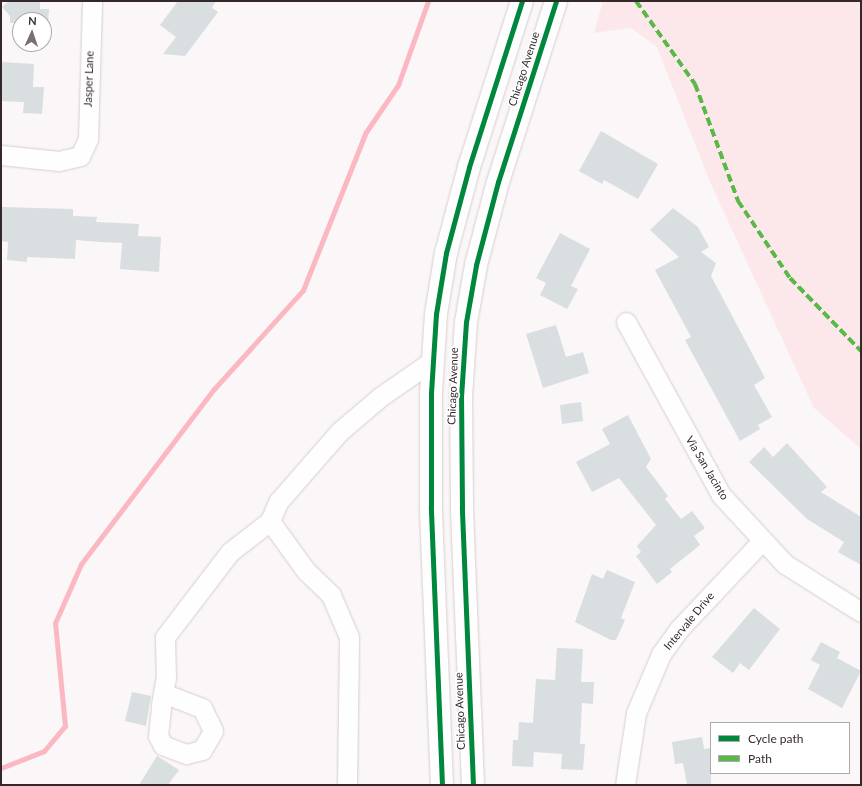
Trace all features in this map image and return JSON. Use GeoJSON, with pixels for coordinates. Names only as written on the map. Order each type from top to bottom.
{"type":"FeatureCollection","features":[{"type":"Feature","properties":{"kind":"main road","name":"Chicago Avenue"},"geometry":{"type":"LineString","coordinates":[[442,785],[431,506],[432,361],[446,252],[469,166],[522,1]]}},
{"type":"Feature","properties":{"kind":"main road","name":"Chicago Avenue"},"geometry":{"type":"LineString","coordinates":[[472,785],[462,507],[461,397],[466,322],[476,265],[498,182],[556,1]]}},
{"type":"Feature","properties":{"kind":"street","name":"Jasper Lane"},"geometry":{"type":"LineString","coordinates":[[1,155],[59,161],[80,156],[88,139],[92,1]]}},
{"type":"Feature","properties":{"kind":"street","name":"Via San Jacinto"},"geometry":{"type":"LineString","coordinates":[[626,322],[721,495],[762,541],[785,564],[861,612]]}},
{"type":"Feature","properties":{"kind":"street"},"geometry":{"type":"LineString","coordinates":[[163,693],[165,637],[230,552],[270,521],[278,502],[339,432],[380,397],[432,361]]}},
{"type":"Feature","properties":{"kind":"street"},"geometry":{"type":"LineString","coordinates":[[270,521],[306,571],[331,595],[349,637],[347,785]]}},
{"type":"Feature","properties":{"kind":"street","name":"Intervale Drive"},"geometry":{"type":"LineString","coordinates":[[625,785],[636,713],[661,654],[684,624],[762,541]]}},
{"type":"Feature","properties":{"kind":"shaded area"},"geometry":{"type":"Polygon","coordinates":[[[603,1],[861,1],[861,449],[814,408],[710,182],[657,47],[631,28],[594,33],[603,1]]]}},
{"type":"Feature","properties":{"kind":"building"},"geometry":{"type":"Polygon","coordinates":[[[9,1],[40,1],[40,9],[49,9],[49,12],[12,12],[12,23],[10,23],[10,16],[2,7],[9,1]]]}},
{"type":"Feature","properties":{"kind":"building"},"geometry":{"type":"Polygon","coordinates":[[[178,1],[216,1],[212,8],[218,12],[185,56],[163,54],[176,37],[160,25],[178,1]]]}},
{"type":"Feature","properties":{"kind":"building"},"geometry":{"type":"Polygon","coordinates":[[[1,62],[34,64],[33,87],[44,87],[42,114],[23,113],[24,102],[1,101],[1,62]]]}},
{"type":"Feature","properties":{"kind":"building"},"geometry":{"type":"Polygon","coordinates":[[[601,131],[658,164],[638,199],[604,180],[602,184],[579,171],[601,131]]]}},
{"type":"Feature","properties":{"kind":"building"},"geometry":{"type":"Polygon","coordinates":[[[1,207],[73,209],[73,216],[97,217],[96,222],[139,224],[138,236],[161,237],[159,272],[120,269],[122,243],[76,240],[75,259],[27,257],[27,262],[7,260],[8,242],[1,241],[1,207]]]}},
{"type":"Feature","properties":{"kind":"building"},"geometry":{"type":"Polygon","coordinates":[[[673,208],[698,227],[709,247],[701,252],[716,263],[711,276],[765,378],[754,385],[772,417],[758,425],[760,429],[740,441],[685,340],[691,337],[655,270],[679,257],[650,230],[673,208]]]}},
{"type":"Feature","properties":{"kind":"building"},"geometry":{"type":"Polygon","coordinates":[[[560,233],[590,249],[571,286],[578,289],[567,309],[540,295],[546,283],[536,278],[560,233]]]}},
{"type":"Feature","properties":{"kind":"building"},"geometry":{"type":"Polygon","coordinates":[[[556,325],[566,357],[583,352],[589,373],[543,388],[526,334],[556,325]]]}},
{"type":"Feature","properties":{"kind":"building"},"geometry":{"type":"Polygon","coordinates":[[[581,402],[583,421],[562,424],[560,405],[581,402]]]}},
{"type":"Feature","properties":{"kind":"building"},"geometry":{"type":"Polygon","coordinates":[[[628,415],[651,459],[646,467],[668,496],[665,499],[681,519],[692,511],[705,528],[694,536],[700,545],[670,569],[672,572],[657,584],[636,556],[641,552],[637,546],[656,525],[619,478],[592,492],[576,462],[610,444],[602,429],[628,415]]]}},
{"type":"Feature","properties":{"kind":"building"},"geometry":{"type":"Polygon","coordinates":[[[787,443],[827,487],[821,492],[861,517],[861,565],[838,552],[844,542],[807,519],[749,462],[764,447],[773,457],[787,443]]]}},
{"type":"Feature","properties":{"kind":"building"},"geometry":{"type":"Polygon","coordinates":[[[607,570],[635,582],[621,618],[625,620],[616,640],[611,640],[575,622],[592,574],[603,579],[607,570]]]}},
{"type":"Feature","properties":{"kind":"building"},"geometry":{"type":"Polygon","coordinates":[[[754,608],[780,629],[749,670],[740,663],[733,673],[712,657],[754,608]]]}},
{"type":"Feature","properties":{"kind":"building"},"geometry":{"type":"Polygon","coordinates":[[[821,642],[840,652],[837,658],[861,671],[842,708],[808,689],[820,665],[811,660],[821,642]]]}},
{"type":"Feature","properties":{"kind":"building"},"geometry":{"type":"Polygon","coordinates":[[[557,648],[583,649],[581,682],[594,682],[593,704],[582,703],[580,744],[585,744],[583,770],[561,769],[562,754],[534,752],[533,767],[512,766],[513,740],[518,740],[519,722],[533,723],[536,679],[555,680],[557,648]]]}},
{"type":"Feature","properties":{"kind":"building"},"geometry":{"type":"Polygon","coordinates":[[[132,692],[151,696],[146,726],[125,721],[132,692]]]}},
{"type":"Feature","properties":{"kind":"building"},"geometry":{"type":"Polygon","coordinates":[[[702,737],[704,749],[710,748],[711,785],[687,785],[683,763],[675,764],[672,742],[702,737]]]}},
{"type":"Feature","properties":{"kind":"building"},"geometry":{"type":"Polygon","coordinates":[[[157,756],[179,770],[168,785],[139,785],[157,756]]]}},
{"type":"Feature","properties":{"kind":"waterway"},"geometry":{"type":"LineString","coordinates":[[1,768],[44,751],[65,726],[55,623],[81,564],[214,389],[303,290],[366,132],[398,85],[428,1]]}},
{"type":"Feature","properties":{"kind":"marked path"},"geometry":{"type":"LineString","coordinates":[[636,1],[695,84],[738,201],[790,278],[861,351]]}},
{"type":"Feature","properties":{"kind":"cycle path"},"geometry":{"type":"LineString","coordinates":[[442,785],[431,506],[431,393],[436,314],[446,253],[469,167],[522,1]]}},
{"type":"Feature","properties":{"kind":"cycle path"},"geometry":{"type":"LineString","coordinates":[[473,785],[462,507],[461,397],[466,322],[476,265],[498,182],[556,1]]}}]}
